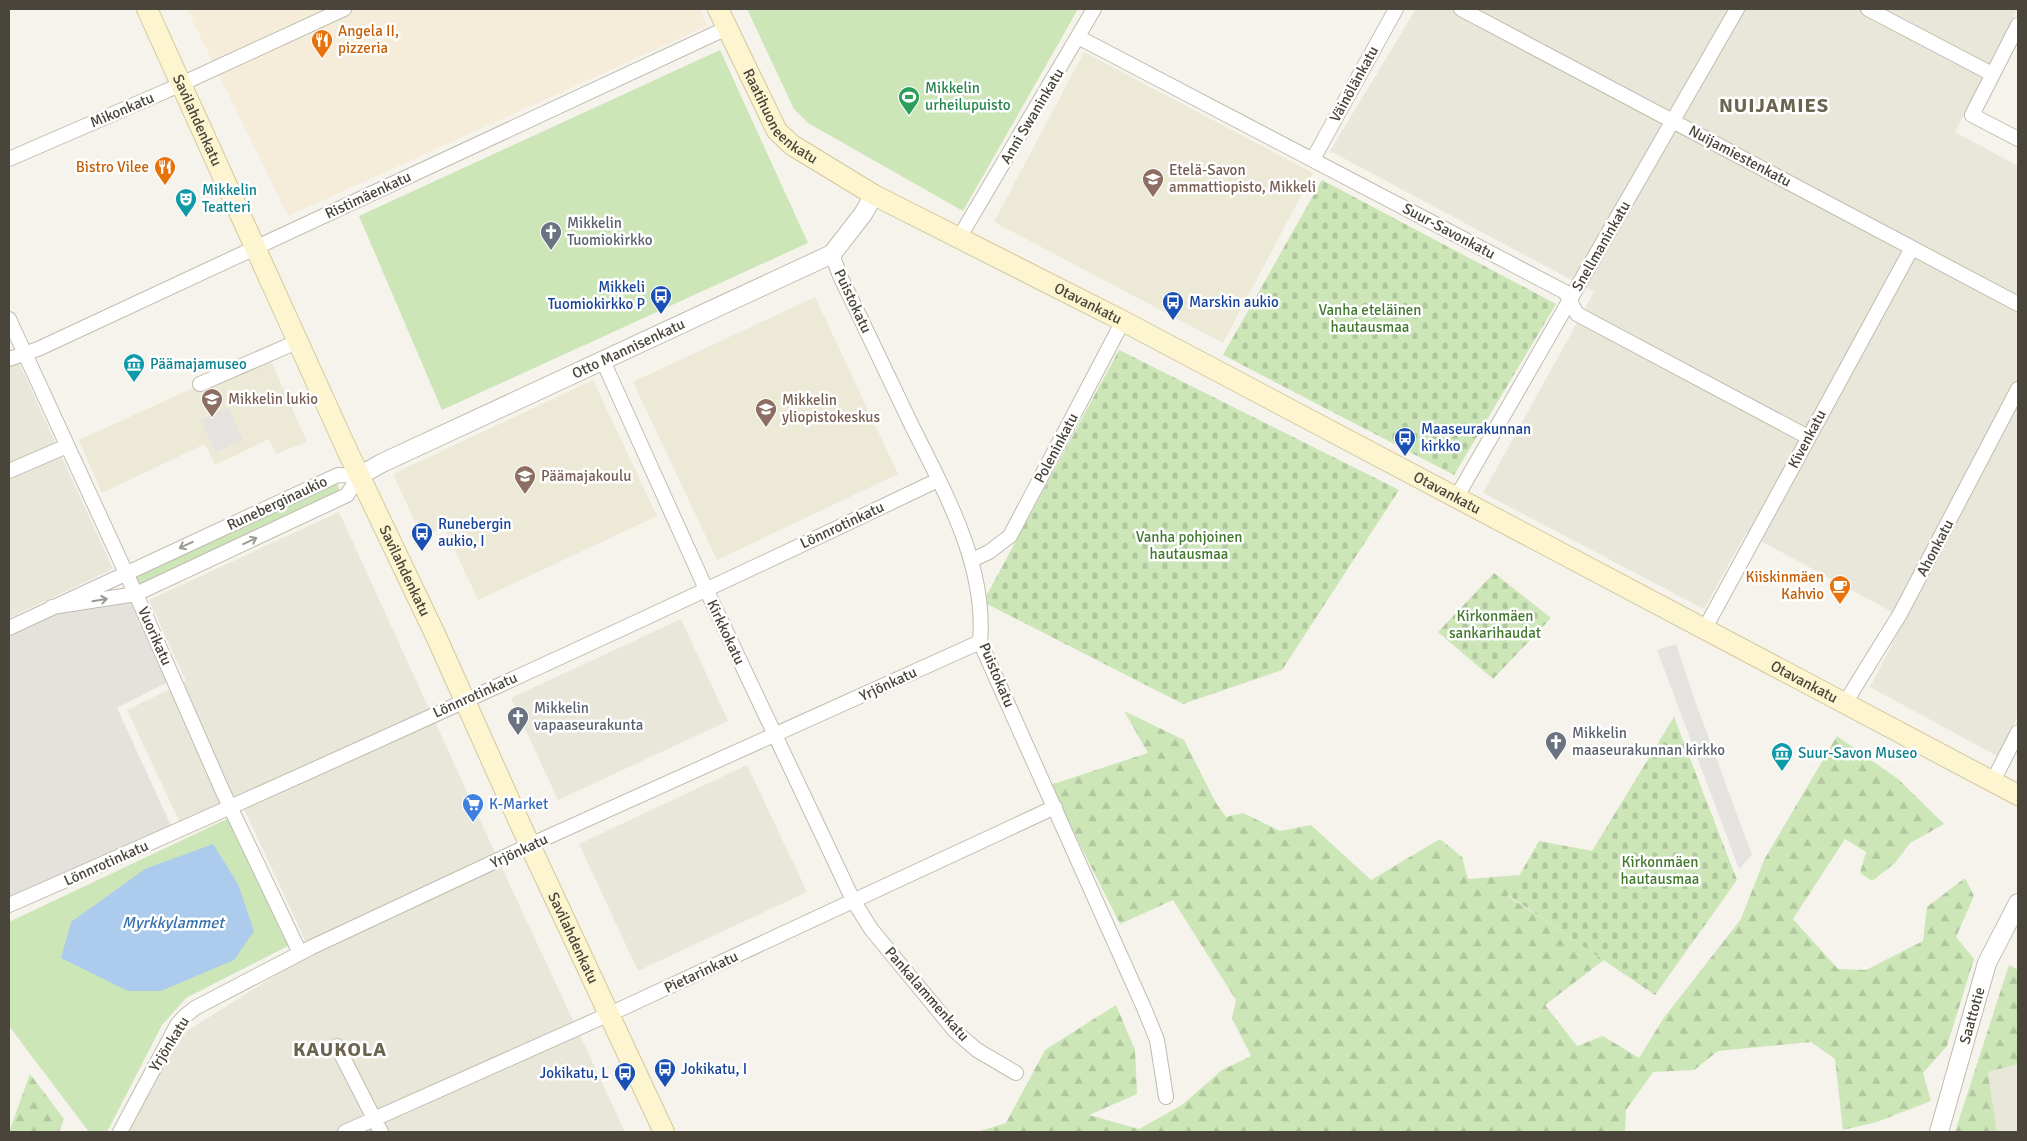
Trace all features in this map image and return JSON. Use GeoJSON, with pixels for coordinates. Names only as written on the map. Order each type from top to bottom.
{"type":"FeatureCollection","features":[{"type":"Feature","properties":{"kind":"main road","name":"Savilahdenkatu"},"geometry":{"type":"LineString","coordinates":[[147,9],[359,476],[465,699],[530,845],[610,1014],[659,1130]]}},
{"type":"Feature","properties":{"kind":"main road","name":"Raatihuoneenkatu"},"geometry":{"type":"LineString","coordinates":[[718,9],[778,131],[792,145],[874,195]]}},
{"type":"Feature","properties":{"kind":"main road","name":"Otavankatu"},"geometry":{"type":"LineString","coordinates":[[874,195],[964,230],[1123,321],[1460,491],[1704,630],[2018,795]]}},
{"type":"Feature","properties":{"kind":"street","name":"Mikonkatu"},"geometry":{"type":"LineString","coordinates":[[9,159],[181,84],[344,9]]}},
{"type":"Feature","properties":{"kind":"street","name":"Anni Swaninkatu"},"geometry":{"type":"LineString","coordinates":[[964,230],[1094,9]]}},
{"type":"Feature","properties":{"kind":"street","name":"Väinölänkatu"},"geometry":{"type":"LineString","coordinates":[[1313,159],[1396,9]]}},
{"type":"Feature","properties":{"kind":"street","name":"Nuijamiestenkatu"},"geometry":{"type":"LineString","coordinates":[[1461,9],[2018,304]]}},
{"type":"Feature","properties":{"kind":"street","name":"Snellmaninkatu"},"geometry":{"type":"LineString","coordinates":[[1460,491],[1737,9]]}},
{"type":"Feature","properties":{"kind":"street"},"geometry":{"type":"LineString","coordinates":[[1868,9],[1992,74]]}},
{"type":"Feature","properties":{"kind":"street"},"geometry":{"type":"LineString","coordinates":[[2018,25],[1972,115],[2018,139]]}},
{"type":"Feature","properties":{"kind":"street","name":"Ristimäenkatu"},"geometry":{"type":"LineString","coordinates":[[9,358],[25,355],[727,28]]}},
{"type":"Feature","properties":{"kind":"street","name":"Suur-Savonkatu"},"geometry":{"type":"LineString","coordinates":[[1078,37],[1565,292],[1576,314],[1808,437]]}},
{"type":"Feature","properties":{"kind":"street","name":"Otto Mannisenkatu"},"geometry":{"type":"LineString","coordinates":[[359,476],[391,459],[832,254],[863,214],[874,195]]}},
{"type":"Feature","properties":{"kind":"street","name":"Kivenkatu"},"geometry":{"type":"LineString","coordinates":[[1704,630],[1912,248]]}},
{"type":"Feature","properties":{"kind":"street","name":"Puistokatu"},"geometry":{"type":"LineString","coordinates":[[832,254],[844,284],[938,480],[972,560],[982,626],[980,642],[1157,1040],[1166,1097]]}},
{"type":"Feature","properties":{"kind":"street","name":"Vuorikatu"},"geometry":{"type":"LineString","coordinates":[[9,319],[136,594],[231,808],[300,953]]}},
{"type":"Feature","properties":{"kind":"street","name":"Poleninkatu"},"geometry":{"type":"LineString","coordinates":[[972,560],[989,552],[1010,536],[1123,321]]}},
{"type":"Feature","properties":{"kind":"street"},"geometry":{"type":"LineString","coordinates":[[200,384],[299,341]]}},
{"type":"Feature","properties":{"kind":"street","name":"Kirkkokatu"},"geometry":{"type":"LineString","coordinates":[[603,361],[706,590],[853,900]]}},
{"type":"Feature","properties":{"kind":"street","name":"Ahonkatu"},"geometry":{"type":"LineString","coordinates":[[1845,703],[1900,614],[2018,389]]}},
{"type":"Feature","properties":{"kind":"street"},"geometry":{"type":"LineString","coordinates":[[9,471],[66,446]]}},
{"type":"Feature","properties":{"kind":"street","name":"Runeberginaukio"},"geometry":{"type":"LineString","coordinates":[[338,475],[359,476],[347,496],[136,594],[52,608],[338,475]]}},
{"type":"Feature","properties":{"kind":"street","name":"Lönnrotinkatu"},"geometry":{"type":"LineString","coordinates":[[9,905],[231,808],[706,590],[938,480]]}},
{"type":"Feature","properties":{"kind":"street"},"geometry":{"type":"LineString","coordinates":[[9,628],[52,608]]}},
{"type":"Feature","properties":{"kind":"street","name":"Yrjönkatu"},"geometry":{"type":"LineString","coordinates":[[120,1132],[173,1034],[185,1016],[300,953],[530,845],[980,642]]}},
{"type":"Feature","properties":{"kind":"street"},"geometry":{"type":"LineString","coordinates":[[1993,782],[2018,732]]}},
{"type":"Feature","properties":{"kind":"street","name":"Pietarinkatu"},"geometry":{"type":"LineString","coordinates":[[345,1132],[610,1014],[1055,807]]}},
{"type":"Feature","properties":{"kind":"street","name":"Pankalammenkatu"},"geometry":{"type":"LineString","coordinates":[[853,900],[871,930],[955,1031],[977,1050],[1016,1072]]}},
{"type":"Feature","properties":{"kind":"street","name":"Saattotie"},"geometry":{"type":"LineString","coordinates":[[1939,1132],[1987,963],[2018,903]]}},
{"type":"Feature","properties":{"kind":"street"},"geometry":{"type":"LineString","coordinates":[[337,1046],[381,1132]]}},
{"type":"Feature","properties":{"kind":"shaded area"},"geometry":{"type":"Polygon","coordinates":[[[187,9],[699,9],[707,26],[288,216],[187,9]]]}},
{"type":"Feature","properties":{"kind":"shaded area"},"geometry":{"type":"Polygon","coordinates":[[[1416,9],[2018,9],[1955,132],[2018,166],[2018,716],[1997,756],[1870,687],[1905,619],[1746,533],[1704,609],[1483,493],[1594,292],[1330,151],[1416,9]]]}},
{"type":"Feature","properties":{"kind":"shaded area","name":"Etelä-Savon ammattiopisto, Mikkeli"},"geometry":{"type":"Polygon","coordinates":[[[1084,52],[1313,173],[1223,343],[994,222],[1084,52]]]}},
{"type":"Feature","properties":{"kind":"shaded area","name":"Mikkelin yliopistokeskus"},"geometry":{"type":"Polygon","coordinates":[[[815,297],[898,474],[717,560],[633,382],[815,297]]]}},
{"type":"Feature","properties":{"kind":"shaded area","name":"Mikkelin lukio"},"geometry":{"type":"Polygon","coordinates":[[[268,354],[307,442],[276,454],[269,439],[215,465],[205,444],[102,493],[79,440],[268,354]]]}},
{"type":"Feature","properties":{"kind":"shaded area"},"geometry":{"type":"Polygon","coordinates":[[[19,363],[113,569],[9,618],[9,366],[19,363]]]}},
{"type":"Feature","properties":{"kind":"shaded area","name":"Päämajakoulu"},"geometry":{"type":"Polygon","coordinates":[[[593,380],[657,516],[478,600],[444,527],[422,537],[393,474],[593,380]]]}},
{"type":"Feature","properties":{"kind":"shaded area"},"geometry":{"type":"Polygon","coordinates":[[[228,407],[243,440],[215,452],[201,420],[228,407]]]}},
{"type":"Feature","properties":{"kind":"shaded area"},"geometry":{"type":"Polygon","coordinates":[[[339,512],[625,1132],[123,1132],[132,1120],[179,1036],[311,953],[239,798],[181,825],[127,710],[186,681],[149,600],[339,512]]]}},
{"type":"Feature","properties":{"kind":"shaded area"},"geometry":{"type":"Polygon","coordinates":[[[131,601],[168,682],[117,708],[173,830],[9,906],[9,635],[53,614],[131,601]]]}},
{"type":"Feature","properties":{"kind":"shaded area"},"geometry":{"type":"Polygon","coordinates":[[[681,619],[728,721],[558,800],[511,698],[681,619]]]}},
{"type":"Feature","properties":{"kind":"shaded area"},"geometry":{"type":"Polygon","coordinates":[[[1676,644],[1752,855],[1739,869],[1657,650],[1676,644]]]}},
{"type":"Feature","properties":{"kind":"shaded area"},"geometry":{"type":"Polygon","coordinates":[[[747,765],[807,892],[638,971],[579,844],[747,765]]]}},
{"type":"Feature","properties":{"kind":"shaded area"},"geometry":{"type":"Polygon","coordinates":[[[2018,1064],[2018,1132],[1997,1132],[1988,1072],[2018,1064]]]}},
{"type":"Feature","properties":{"kind":"green space","name":"Mikkelin urheilupuisto"},"geometry":{"type":"Polygon","coordinates":[[[747,9],[1078,9],[963,211],[808,123],[794,109],[747,9]]]}},
{"type":"Feature","properties":{"kind":"green space"},"geometry":{"type":"Polygon","coordinates":[[[720,50],[808,243],[442,410],[359,216],[720,50]]]}},
{"type":"Feature","properties":{"kind":"green space","name":"Vanha eteläinen hautausmaa"},"geometry":{"type":"Polygon","coordinates":[[[1322,180],[1556,304],[1454,475],[1223,355],[1322,180]]]}},
{"type":"Feature","properties":{"kind":"green space","name":"Vanha pohjoinen hautausmaa"},"geometry":{"type":"Polygon","coordinates":[[[1119,350],[1399,490],[1282,670],[1183,704],[983,602],[1119,350]]]}},
{"type":"Feature","properties":{"kind":"green space"},"geometry":{"type":"Polygon","coordinates":[[[335,479],[342,495],[136,591],[129,575],[335,479]]]}},
{"type":"Feature","properties":{"kind":"green space","name":"Kirkonmäen sankarihaudat"},"geometry":{"type":"Polygon","coordinates":[[[1494,573],[1551,618],[1493,679],[1438,632],[1494,573]]]}},
{"type":"Feature","properties":{"kind":"green space"},"geometry":{"type":"Polygon","coordinates":[[[1124,711],[1184,740],[1216,803],[1226,817],[1243,813],[1280,831],[1311,825],[1371,880],[1440,839],[1462,857],[1468,879],[1519,875],[1508,896],[1604,960],[1545,1005],[1577,1046],[1603,1036],[1639,1058],[1663,1019],[1741,919],[1764,860],[1837,736],[1898,779],[1944,824],[1910,843],[1895,863],[1872,881],[1860,873],[1866,852],[1845,839],[1793,919],[1838,969],[1866,970],[1923,941],[1927,907],[1965,878],[1974,896],[1956,937],[1974,959],[1947,1046],[1923,1073],[1931,1101],[1877,1122],[1843,1130],[1835,1059],[1811,1042],[1718,1051],[1694,1070],[1653,1072],[1626,1110],[1625,1132],[977,1132],[1006,1123],[1045,1050],[1116,1005],[1135,1050],[1137,1094],[1089,1115],[1139,1129],[1182,1105],[1222,1070],[1251,1056],[1232,1018],[1236,1000],[1173,900],[1120,924],[1050,785],[1148,753],[1124,711]]]}},
{"type":"Feature","properties":{"kind":"green space","name":"Kirkonmäen hautausmaa"},"geometry":{"type":"Polygon","coordinates":[[[1674,717],[1737,880],[1655,995],[1508,895],[1539,841],[1592,851],[1674,717]]]}},
{"type":"Feature","properties":{"kind":"green space"},"geometry":{"type":"Polygon","coordinates":[[[229,818],[290,945],[186,998],[162,1025],[107,1132],[89,1132],[9,1026],[9,922],[229,818]]]}},
{"type":"Feature","properties":{"kind":"green space"},"geometry":{"type":"Polygon","coordinates":[[[2009,965],[2018,970],[2018,1064],[1988,1072],[1997,1132],[1955,1132],[2009,965]]]}},
{"type":"Feature","properties":{"kind":"green space"},"geometry":{"type":"Polygon","coordinates":[[[30,1074],[64,1119],[59,1132],[9,1132],[30,1074]]]}},
{"type":"Feature","properties":{"kind":"water","name":"Myrkkylammet"},"geometry":{"type":"Polygon","coordinates":[[[213,844],[238,884],[254,931],[234,960],[161,991],[128,991],[61,958],[71,922],[145,869],[213,844]]]}},
{"type":"Feature","properties":{"kind":"place","name":"Angela II, pizzeria"},"geometry":{"type":"Point","coordinates":[322,59]}},
{"type":"Feature","properties":{"kind":"place","name":"Mikkelin urheilupuisto"},"geometry":{"type":"Point","coordinates":[909,116]}},
{"type":"Feature","properties":{"kind":"place","name":"Bistro Vilee"},"geometry":{"type":"Point","coordinates":[165,186]}},
{"type":"Feature","properties":{"kind":"place","name":"Etelä-Savon ammattiopisto, Mikkeli"},"geometry":{"type":"Point","coordinates":[1153,198]}},
{"type":"Feature","properties":{"kind":"place","name":"Mikkelin Teatteri"},"geometry":{"type":"Point","coordinates":[186,218]}},
{"type":"Feature","properties":{"kind":"place","name":"Mikkelin Tuomiokirkko"},"geometry":{"type":"Point","coordinates":[551,251]}},
{"type":"Feature","properties":{"kind":"place","name":"Mikkeli Tuomiokirkko P"},"geometry":{"type":"Point","coordinates":[661,315]}},
{"type":"Feature","properties":{"kind":"place","name":"Marskin aukio"},"geometry":{"type":"Point","coordinates":[1173,321]}},
{"type":"Feature","properties":{"kind":"place","name":"Päämajamuseo"},"geometry":{"type":"Point","coordinates":[134,383]}},
{"type":"Feature","properties":{"kind":"place","name":"Mikkelin lukio"},"geometry":{"type":"Point","coordinates":[212,418]}},
{"type":"Feature","properties":{"kind":"place","name":"Mikkelin yliopistokeskus"},"geometry":{"type":"Point","coordinates":[766,428]}},
{"type":"Feature","properties":{"kind":"place","name":"Maaseurakunnan kirkko"},"geometry":{"type":"Point","coordinates":[1405,457]}},
{"type":"Feature","properties":{"kind":"place","name":"Päämajakoulu"},"geometry":{"type":"Point","coordinates":[525,495]}},
{"type":"Feature","properties":{"kind":"place","name":"Runebergin aukio, I"},"geometry":{"type":"Point","coordinates":[422,552]}},
{"type":"Feature","properties":{"kind":"place","name":"Kiiskinmäen Kahvio"},"geometry":{"type":"Point","coordinates":[1840,605]}},
{"type":"Feature","properties":{"kind":"place","name":"Mikkelin vapaaseurakunta"},"geometry":{"type":"Point","coordinates":[518,736]}},
{"type":"Feature","properties":{"kind":"place","name":"Mikkelin maaseurakunnan kirkko"},"geometry":{"type":"Point","coordinates":[1556,761]}},
{"type":"Feature","properties":{"kind":"place","name":"Suur-Savon Museo"},"geometry":{"type":"Point","coordinates":[1782,772]}},
{"type":"Feature","properties":{"kind":"place","name":"K-Market"},"geometry":{"type":"Point","coordinates":[473,823]}},
{"type":"Feature","properties":{"kind":"place","name":"Jokikatu, I"},"geometry":{"type":"Point","coordinates":[665,1088]}},
{"type":"Feature","properties":{"kind":"place","name":"Jokikatu, L"},"geometry":{"type":"Point","coordinates":[625,1092]}},
{"type":"Feature","properties":{"kind":"district","name":"NUIJAMIES"},"geometry":{"type":"Point","coordinates":[1774,105]}},
{"type":"Feature","properties":{"kind":"district","name":"KAUKOLA"},"geometry":{"type":"Point","coordinates":[340,1049]}}]}
